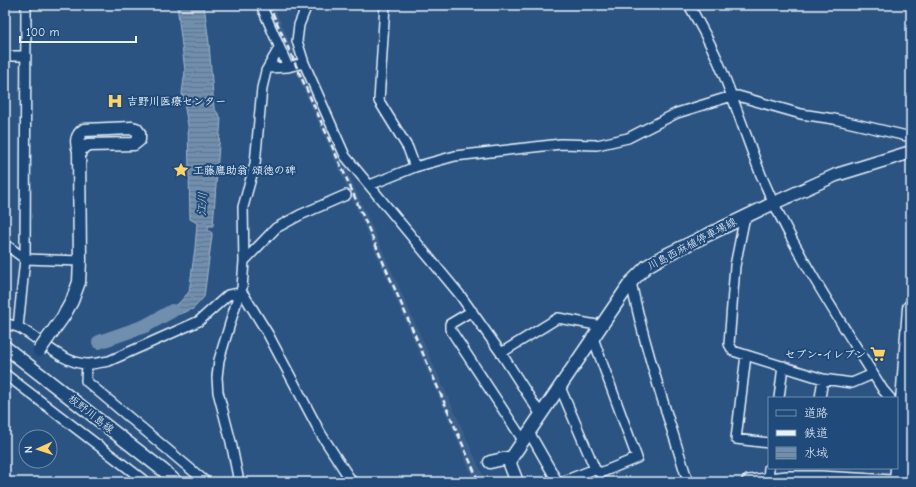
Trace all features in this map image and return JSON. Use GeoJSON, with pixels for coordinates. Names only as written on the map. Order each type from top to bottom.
{"type":"FeatureCollection","features":[{"type":"Feature","properties":{"kind":"highway"},"geometry":{"type":"LineString","coordinates":[[902,481],[900,409],[911,308]]}},
{"type":"Feature","properties":{"kind":"main road"},"geometry":{"type":"LineString","coordinates":[[28,365],[63,317],[76,292],[79,282],[78,136],[80,132],[84,130],[132,128],[136,129],[139,133],[139,140],[134,144],[88,145],[79,151]]}},
{"type":"Feature","properties":{"kind":"main road","name":"川島西麻植停車場線"},"geometry":{"type":"LineString","coordinates":[[512,457],[631,282],[647,266],[668,254],[774,202],[836,176],[911,152]]}},
{"type":"Feature","properties":{"kind":"main road","name":"板野川島線"},"geometry":{"type":"LineString","coordinates":[[5,347],[176,482]]}},
{"type":"Feature","properties":{"kind":"main road"},"geometry":{"type":"LineString","coordinates":[[490,462],[512,457],[510,464],[517,482]]}},
{"type":"Feature","properties":{"kind":"street"},"geometry":{"type":"LineString","coordinates":[[18,327],[25,259],[26,5]]}},
{"type":"Feature","properties":{"kind":"street"},"geometry":{"type":"LineString","coordinates":[[261,5],[288,67]]}},
{"type":"Feature","properties":{"kind":"street"},"geometry":{"type":"LineString","coordinates":[[308,5],[299,25],[297,42],[304,63],[345,156],[444,274],[472,311],[541,414]]}},
{"type":"Feature","properties":{"kind":"street"},"geometry":{"type":"LineString","coordinates":[[385,5],[379,101],[408,148],[415,167]]}},
{"type":"Feature","properties":{"kind":"street"},"geometry":{"type":"LineString","coordinates":[[689,5],[710,43],[732,96],[743,130],[761,174],[807,267],[883,390],[889,397]]}},
{"type":"Feature","properties":{"kind":"street"},"geometry":{"type":"LineString","coordinates":[[239,482],[231,442],[218,392],[217,377],[219,360],[242,288],[244,260],[243,207],[255,164],[262,88],[266,70],[279,46]]}},
{"type":"Feature","properties":{"kind":"street"},"geometry":{"type":"LineString","coordinates":[[5,56],[26,56]]}},
{"type":"Feature","properties":{"kind":"street"},"geometry":{"type":"LineString","coordinates":[[268,68],[288,67],[304,63]]}},
{"type":"Feature","properties":{"kind":"street"},"geometry":{"type":"LineString","coordinates":[[370,186],[415,167],[454,156],[561,144],[597,145],[628,138],[677,113],[732,96],[738,96],[802,114],[911,137]]}},
{"type":"Feature","properties":{"kind":"street"},"geometry":{"type":"LineString","coordinates":[[244,260],[276,228],[300,215],[346,195]]}},
{"type":"Feature","properties":{"kind":"street"},"geometry":{"type":"LineString","coordinates":[[745,216],[734,266],[729,344],[733,351],[823,378],[852,383],[873,374]]}},
{"type":"Feature","properties":{"kind":"street"},"geometry":{"type":"LineString","coordinates":[[5,244],[25,259],[80,262]]}},
{"type":"Feature","properties":{"kind":"street"},"geometry":{"type":"LineString","coordinates":[[631,282],[639,322],[688,482]]}},
{"type":"Feature","properties":{"kind":"street"},"geometry":{"type":"LineString","coordinates":[[5,323],[18,327],[65,359],[71,362],[87,364],[109,361],[199,321],[228,295],[240,293],[244,295],[264,327],[322,434],[352,482]]}},
{"type":"Feature","properties":{"kind":"street"},"geometry":{"type":"LineString","coordinates":[[472,311],[450,324],[450,329],[557,480],[561,482],[595,469]]}},
{"type":"Feature","properties":{"kind":"street"},"geometry":{"type":"LineString","coordinates":[[501,353],[558,318],[602,326]]}},
{"type":"Feature","properties":{"kind":"street"},"geometry":{"type":"LineString","coordinates":[[560,387],[595,469],[600,473],[637,458],[593,338]]}},
{"type":"Feature","properties":{"kind":"street"},"geometry":{"type":"LineString","coordinates":[[746,355],[736,439],[768,443]]}},
{"type":"Feature","properties":{"kind":"street"},"geometry":{"type":"LineString","coordinates":[[87,364],[86,381],[206,482]]}},
{"type":"Feature","properties":{"kind":"street"},"geometry":{"type":"LineString","coordinates":[[779,397],[783,366]]}},
{"type":"Feature","properties":{"kind":"street"},"geometry":{"type":"LineString","coordinates":[[5,374],[146,482]]}},
{"type":"Feature","properties":{"kind":"street"},"geometry":{"type":"LineString","coordinates":[[820,397],[823,378]]}},
{"type":"Feature","properties":{"kind":"street"},"geometry":{"type":"LineString","coordinates":[[900,409],[911,434]]}},
{"type":"Feature","properties":{"kind":"street"},"geometry":{"type":"LineString","coordinates":[[768,479],[769,469]]}},
{"type":"Feature","properties":{"kind":"street"},"geometry":{"type":"LineString","coordinates":[[746,482],[748,480],[768,479],[812,472],[902,481]]}},
{"type":"Feature","properties":{"kind":"shaded area"},"geometry":{"type":"Polygon","coordinates":[[[266,5],[273,5],[486,482],[474,482],[457,439],[266,5]]]}},
{"type":"Feature","properties":{"kind":"water"},"geometry":{"type":"Polygon","coordinates":[[[177,5],[204,5],[209,43],[214,108],[221,118],[213,226],[208,226],[208,230],[212,233],[212,236],[204,297],[193,309],[157,322],[155,316],[179,303],[189,292],[197,223],[190,219],[188,125],[182,93],[185,71],[177,5]]]}},
{"type":"Feature","properties":{"kind":"waterway","name":"江川"},"geometry":{"type":"LineString","coordinates":[[99,342],[145,326],[172,311]]}},
{"type":"Feature","properties":{"kind":"railway"},"geometry":{"type":"LineString","coordinates":[[269,5],[479,482]]}},
{"type":"Feature","properties":{"kind":"place","name":"吉野川医療センター"},"geometry":{"type":"Point","coordinates":[115,101]}},
{"type":"Feature","properties":{"kind":"place","name":"工藤鷹助翁 頌徳の碑"},"geometry":{"type":"Point","coordinates":[181,170]}},
{"type":"Feature","properties":{"kind":"place","name":"セブン-イレブン"},"geometry":{"type":"Point","coordinates":[878,354]}}]}
